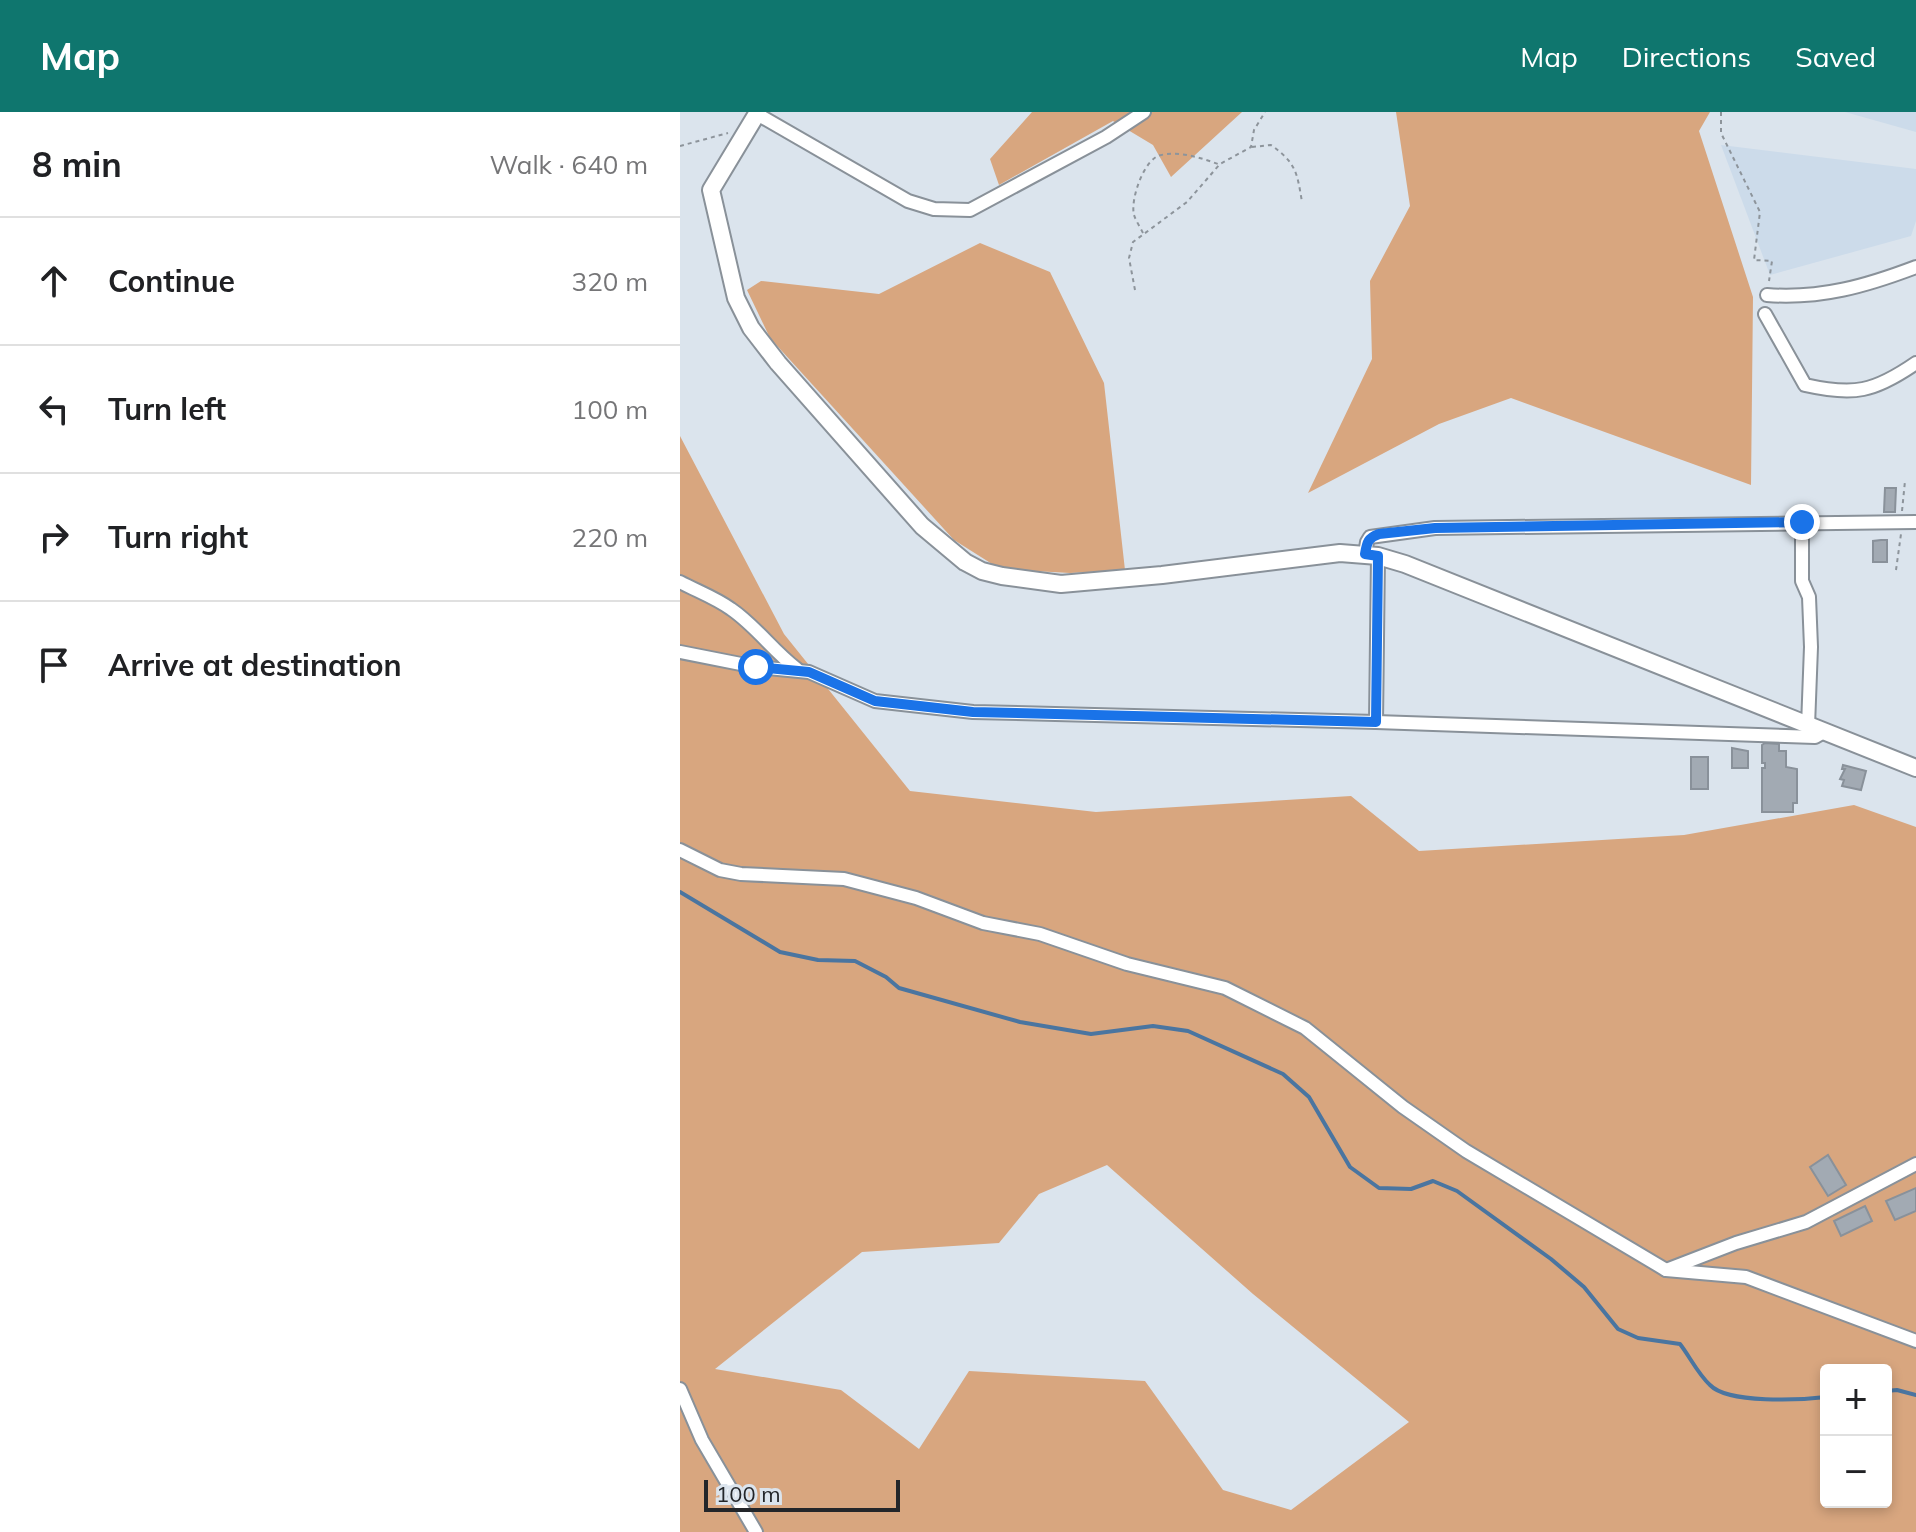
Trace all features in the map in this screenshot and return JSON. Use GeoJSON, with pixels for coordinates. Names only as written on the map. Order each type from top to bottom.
{"type":"FeatureCollection","features":[{"type":"Feature","properties":{"kind":"street"},"geometry":{"type":"LineString","coordinates":[[1144,112],[1106,137],[970,210],[934,209],[908,201],[755,118],[711,190],[736,298],[751,328],[778,363],[922,526],[965,562],[982,571],[1071,584],[1309,555],[1372,555],[1405,564],[1916,768]]}},
{"type":"Feature","properties":{"kind":"street"},"geometry":{"type":"LineString","coordinates":[[1767,295],[1802,298],[1872,284],[1916,267]]}},
{"type":"Feature","properties":{"kind":"street"},"geometry":{"type":"LineString","coordinates":[[1765,314],[1805,385],[1832,391],[1867,390],[1916,363]]}},
{"type":"Feature","properties":{"kind":"street"},"geometry":{"type":"LineString","coordinates":[[680,582],[730,608],[797,669],[875,701],[973,712],[1815,737],[1809,597],[1802,581],[1802,522]]}},
{"type":"Feature","properties":{"kind":"street"},"geometry":{"type":"LineString","coordinates":[[1376,722],[1372,555],[1367,542],[1370,537],[1435,528],[1916,522]]}},
{"type":"Feature","properties":{"kind":"street"},"geometry":{"type":"LineString","coordinates":[[680,652],[756,667],[797,669]]}},
{"type":"Feature","properties":{"kind":"street"},"geometry":{"type":"LineString","coordinates":[[680,850],[720,870],[741,874],[816,876],[873,887],[916,898],[983,923],[1040,934],[1127,964],[1225,988],[1305,1028],[1403,1107],[1466,1151],[1666,1270],[1746,1277],[1916,1341]]}},
{"type":"Feature","properties":{"kind":"street"},"geometry":{"type":"LineString","coordinates":[[1666,1270],[1736,1243],[1806,1222],[1916,1164]]}},
{"type":"Feature","properties":{"kind":"street"},"geometry":{"type":"LineString","coordinates":[[680,1389],[702,1440],[756,1532]]}},
{"type":"Feature","properties":{"kind":"path"},"geometry":{"type":"LineString","coordinates":[[1251,147],[1254,130],[1265,112]]}},
{"type":"Feature","properties":{"kind":"path"},"geometry":{"type":"LineString","coordinates":[[1721,112],[1721,133],[1760,212],[1754,260],[1772,261],[1767,295]]}},
{"type":"Feature","properties":{"kind":"path"},"geometry":{"type":"LineString","coordinates":[[680,146],[755,118]]}},
{"type":"Feature","properties":{"kind":"path"},"geometry":{"type":"LineString","coordinates":[[1135,290],[1129,258],[1133,242],[1187,202],[1220,164],[1251,147],[1271,145],[1288,157],[1298,177],[1302,202]]}},
{"type":"Feature","properties":{"kind":"path"},"geometry":{"type":"LineString","coordinates":[[1143,234],[1133,213],[1137,189],[1147,163],[1159,155],[1194,156],[1220,164]]}},
{"type":"Feature","properties":{"kind":"shaded area"},"geometry":{"type":"Polygon","coordinates":[[[1032,112],[1242,112],[1171,177],[1153,145],[1113,121],[999,185],[990,159],[1032,112]]]}},
{"type":"Feature","properties":{"kind":"shaded area"},"geometry":{"type":"Polygon","coordinates":[[[1396,112],[1710,112],[1699,131],[1753,297],[1751,485],[1511,398],[1439,424],[1308,493],[1372,359],[1370,281],[1410,206],[1396,112]]]}},
{"type":"Feature","properties":{"kind":"shaded area"},"geometry":{"type":"Polygon","coordinates":[[[1845,112],[1916,112],[1916,132],[1845,112]]]}},
{"type":"Feature","properties":{"kind":"shaded area"},"geometry":{"type":"Polygon","coordinates":[[[1721,145],[1916,169],[1916,221],[1911,236],[1770,275],[1721,145]]]}},
{"type":"Feature","properties":{"kind":"shaded area"},"geometry":{"type":"Polygon","coordinates":[[[980,243],[1050,272],[1104,383],[1125,570],[1070,573],[1000,569],[954,540],[770,338],[747,290],[761,281],[879,294],[980,243]]]}},
{"type":"Feature","properties":{"kind":"shaded area"},"geometry":{"type":"Polygon","coordinates":[[[680,436],[784,634],[910,791],[1096,812],[1351,796],[1419,851],[1684,835],[1854,805],[1916,827],[1916,1532],[680,1532],[680,436]],[[1107,1165],[1039,1194],[999,1243],[862,1252],[715,1369],[841,1390],[919,1449],[969,1371],[1145,1381],[1223,1490],[1291,1510],[1409,1422],[1253,1294],[1107,1165]]]}},
{"type":"Feature","properties":{"kind":"building"},"geometry":{"type":"Polygon","coordinates":[[[1885,488],[1896,488],[1895,512],[1884,512],[1885,488]]]}},
{"type":"Feature","properties":{"kind":"building"},"geometry":{"type":"Polygon","coordinates":[[[1887,540],[1887,562],[1873,562],[1873,541],[1887,540]]]}},
{"type":"Feature","properties":{"kind":"building"},"geometry":{"type":"Polygon","coordinates":[[[1779,744],[1779,751],[1786,751],[1786,767],[1797,769],[1797,803],[1793,803],[1793,812],[1762,812],[1762,768],[1765,768],[1765,763],[1762,763],[1762,745],[1779,744]]]}},
{"type":"Feature","properties":{"kind":"building"},"geometry":{"type":"Polygon","coordinates":[[[1732,748],[1748,751],[1748,768],[1732,768],[1732,748]]]}},
{"type":"Feature","properties":{"kind":"building"},"geometry":{"type":"Polygon","coordinates":[[[1691,757],[1708,757],[1708,789],[1691,789],[1691,757]]]}},
{"type":"Feature","properties":{"kind":"building"},"geometry":{"type":"Polygon","coordinates":[[[1843,765],[1866,771],[1861,790],[1842,786],[1843,765]]]}},
{"type":"Feature","properties":{"kind":"building"},"geometry":{"type":"Polygon","coordinates":[[[1828,1155],[1846,1185],[1828,1196],[1810,1167],[1828,1155]]]}},
{"type":"Feature","properties":{"kind":"building"},"geometry":{"type":"Polygon","coordinates":[[[1916,1188],[1916,1211],[1895,1220],[1886,1201],[1916,1188]]]}},
{"type":"Feature","properties":{"kind":"building"},"geometry":{"type":"Polygon","coordinates":[[[1865,1206],[1872,1221],[1841,1236],[1834,1221],[1865,1206]]]}},
{"type":"Feature","properties":{"kind":"waterway"},"geometry":{"type":"LineString","coordinates":[[680,892],[780,952],[818,960],[855,961],[886,977],[899,988],[1020,1022],[1091,1034],[1153,1026],[1188,1031],[1283,1074],[1309,1097],[1350,1167],[1379,1188],[1411,1189],[1433,1181],[1457,1191],[1551,1259],[1584,1287],[1618,1329],[1638,1338],[1680,1344],[1702,1376],[1719,1391],[1748,1398],[1820,1397]]}},
{"type":"Feature","properties":{"kind":"waterway"},"geometry":{"type":"LineString","coordinates":[[1892,1390],[1916,1395]]}},
{"type":"Feature","properties":{"kind":"route"},"geometry":{"type":"LineString","coordinates":[[756,667],[809,672],[875,701],[973,712],[1376,722],[1378,556],[1365,554],[1370,537],[1435,528],[1802,522]]}}]}
